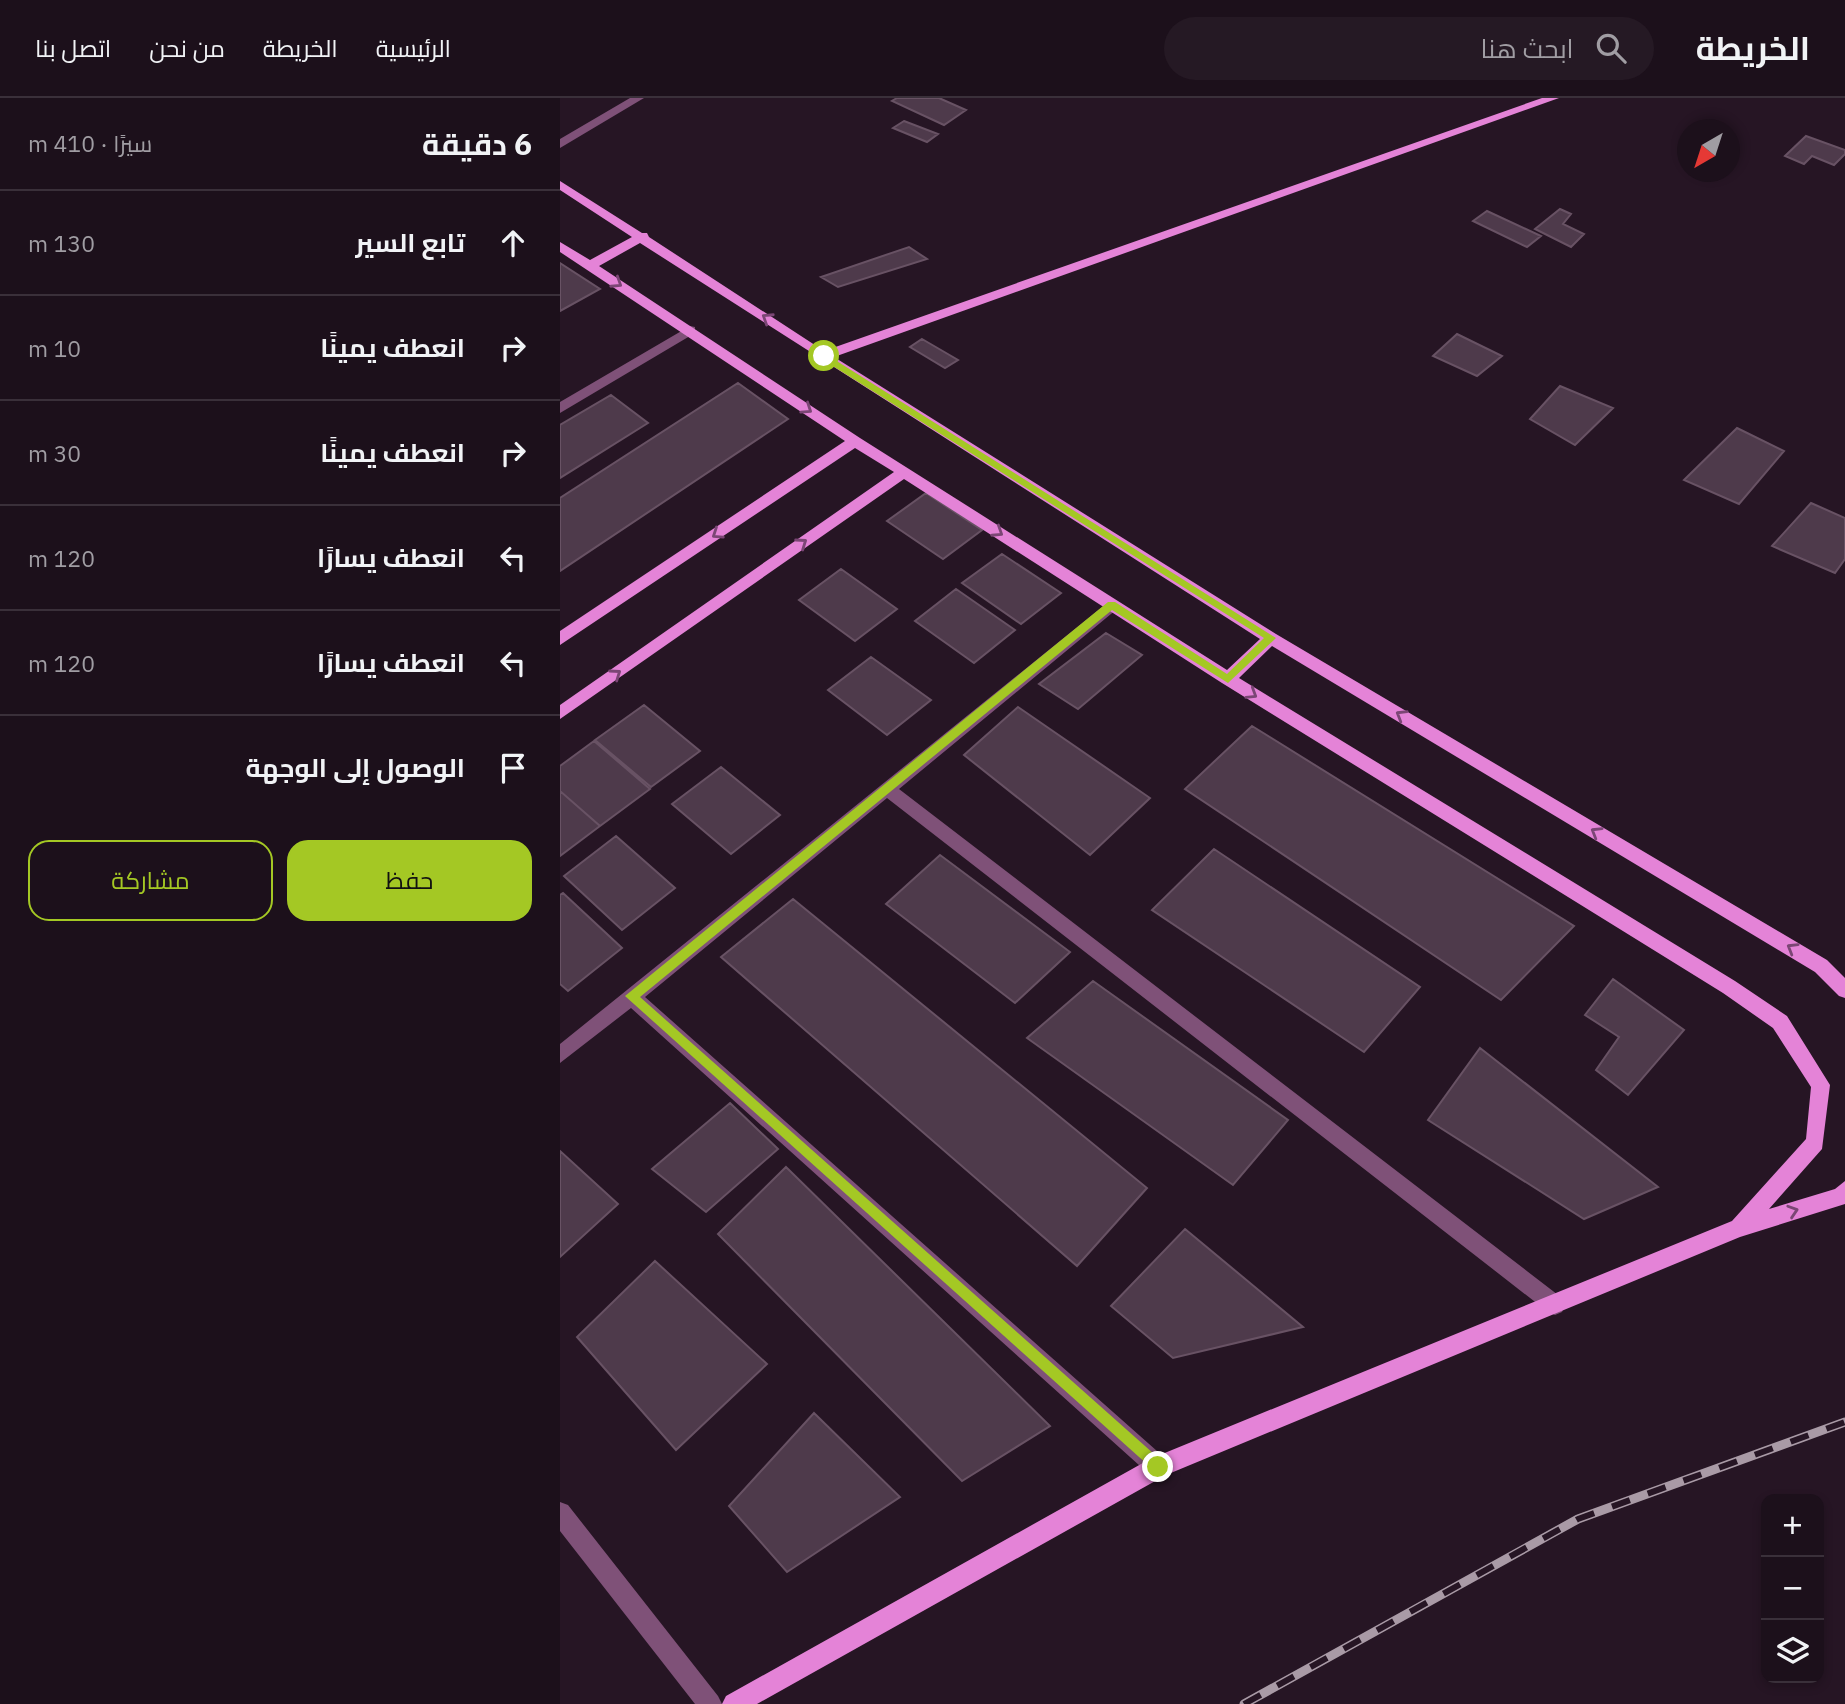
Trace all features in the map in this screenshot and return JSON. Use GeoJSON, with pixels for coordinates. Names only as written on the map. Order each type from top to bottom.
{"type":"FeatureCollection","features":[{"type":"Feature","properties":{"kind":"main road"},"geometry":{"type":"LineString","coordinates":[[824,356],[1553,98]]}},
{"type":"Feature","properties":{"kind":"main road"},"geometry":{"type":"LineString","coordinates":[[560,184],[824,356],[1271,638],[1821,965],[1845,990]]}},
{"type":"Feature","properties":{"kind":"main road"},"geometry":{"type":"LineString","coordinates":[[590,266],[643,236]]}},
{"type":"Feature","properties":{"kind":"main road"},"geometry":{"type":"LineString","coordinates":[[562,249],[690,330],[855,441],[1228,679],[1729,987],[1780,1022],[1821,1085],[1815,1143],[1739,1228]]}},
{"type":"Feature","properties":{"kind":"main road"},"geometry":{"type":"LineString","coordinates":[[560,639],[855,441]]}},
{"type":"Feature","properties":{"kind":"main road"},"geometry":{"type":"LineString","coordinates":[[560,713],[904,472]]}},
{"type":"Feature","properties":{"kind":"main road"},"geometry":{"type":"LineString","coordinates":[[1228,679],[1271,638]]}},
{"type":"Feature","properties":{"kind":"main road"},"geometry":{"type":"LineString","coordinates":[[734,1704],[1158,1467],[1739,1228],[1841,1196],[1845,1190]]}},
{"type":"Feature","properties":{"kind":"street"},"geometry":{"type":"LineString","coordinates":[[560,145],[638,98]]}},
{"type":"Feature","properties":{"kind":"street"},"geometry":{"type":"LineString","coordinates":[[560,408],[690,330]]}},
{"type":"Feature","properties":{"kind":"street"},"geometry":{"type":"LineString","coordinates":[[560,1055],[1112,605]]}},
{"type":"Feature","properties":{"kind":"street"},"geometry":{"type":"LineString","coordinates":[[887,789],[1555,1305]]}},
{"type":"Feature","properties":{"kind":"street"},"geometry":{"type":"LineString","coordinates":[[631,996],[1158,1467]]}},
{"type":"Feature","properties":{"kind":"street"},"geometry":{"type":"LineString","coordinates":[[560,1513],[710,1704]]}},
{"type":"Feature","properties":{"kind":"building"},"geometry":{"type":"Polygon","coordinates":[[[897,98],[939,98],[966,110],[944,125],[892,101],[897,98]]]}},
{"type":"Feature","properties":{"kind":"building"},"geometry":{"type":"Polygon","coordinates":[[[904,121],[938,134],[927,142],[893,128],[904,121]]]}},
{"type":"Feature","properties":{"kind":"building"},"geometry":{"type":"Polygon","coordinates":[[[1806,136],[1845,150],[1845,154],[1834,165],[1812,156],[1804,164],[1785,156],[1806,136]]]}},
{"type":"Feature","properties":{"kind":"building"},"geometry":{"type":"Polygon","coordinates":[[[1560,209],[1571,214],[1563,224],[1584,234],[1571,247],[1535,229],[1560,209]]]}},
{"type":"Feature","properties":{"kind":"building"},"geometry":{"type":"Polygon","coordinates":[[[1487,211],[1541,236],[1527,247],[1473,221],[1487,211]]]}},
{"type":"Feature","properties":{"kind":"building"},"geometry":{"type":"Polygon","coordinates":[[[909,247],[927,259],[838,287],[821,277],[909,247]]]}},
{"type":"Feature","properties":{"kind":"building"},"geometry":{"type":"Polygon","coordinates":[[[560,263],[600,289],[560,311],[560,263]]]}},
{"type":"Feature","properties":{"kind":"building"},"geometry":{"type":"Polygon","coordinates":[[[1457,334],[1502,356],[1477,376],[1433,356],[1457,334]]]}},
{"type":"Feature","properties":{"kind":"building"},"geometry":{"type":"Polygon","coordinates":[[[922,339],[958,360],[945,368],[910,347],[922,339]]]}},
{"type":"Feature","properties":{"kind":"building"},"geometry":{"type":"Polygon","coordinates":[[[738,383],[788,419],[560,571],[560,498],[738,383]]]}},
{"type":"Feature","properties":{"kind":"building"},"geometry":{"type":"Polygon","coordinates":[[[1560,386],[1613,408],[1575,445],[1530,419],[1560,386]]]}},
{"type":"Feature","properties":{"kind":"building"},"geometry":{"type":"Polygon","coordinates":[[[611,395],[648,423],[560,478],[560,425],[611,395]]]}},
{"type":"Feature","properties":{"kind":"building"},"geometry":{"type":"Polygon","coordinates":[[[1737,428],[1784,451],[1739,504],[1684,480],[1737,428]]]}},
{"type":"Feature","properties":{"kind":"building"},"geometry":{"type":"Polygon","coordinates":[[[926,493],[982,530],[943,559],[887,521],[926,493]]]}},
{"type":"Feature","properties":{"kind":"building"},"geometry":{"type":"Polygon","coordinates":[[[1811,503],[1845,518],[1845,559],[1835,573],[1772,546],[1811,503]]]}},
{"type":"Feature","properties":{"kind":"building"},"geometry":{"type":"Polygon","coordinates":[[[1002,554],[1061,593],[1021,624],[962,583],[1002,554]]]}},
{"type":"Feature","properties":{"kind":"building"},"geometry":{"type":"Polygon","coordinates":[[[841,569],[897,609],[855,641],[799,600],[841,569]]]}},
{"type":"Feature","properties":{"kind":"building"},"geometry":{"type":"Polygon","coordinates":[[[956,589],[1015,630],[974,663],[915,621],[956,589]]]}},
{"type":"Feature","properties":{"kind":"building"},"geometry":{"type":"Polygon","coordinates":[[[1106,633],[1142,655],[1078,709],[1039,684],[1106,633]]]}},
{"type":"Feature","properties":{"kind":"building"},"geometry":{"type":"Polygon","coordinates":[[[871,657],[931,700],[887,735],[828,690],[871,657]]]}},
{"type":"Feature","properties":{"kind":"building"},"geometry":{"type":"Polygon","coordinates":[[[644,705],[700,751],[651,787],[595,740],[644,705]]]}},
{"type":"Feature","properties":{"kind":"building"},"geometry":{"type":"Polygon","coordinates":[[[1018,707],[1150,798],[1090,855],[964,755],[1018,707]]]}},
{"type":"Feature","properties":{"kind":"building"},"geometry":{"type":"Polygon","coordinates":[[[1252,726],[1574,926],[1501,1000],[1185,789],[1252,726]]]}},
{"type":"Feature","properties":{"kind":"building"},"geometry":{"type":"Polygon","coordinates":[[[594,741],[650,789],[600,826],[560,791],[560,766],[594,741]]]}},
{"type":"Feature","properties":{"kind":"building"},"geometry":{"type":"Polygon","coordinates":[[[721,767],[780,815],[731,854],[672,804],[721,767]]]}},
{"type":"Feature","properties":{"kind":"building"},"geometry":{"type":"Polygon","coordinates":[[[560,791],[600,826],[560,856],[560,791]]]}},
{"type":"Feature","properties":{"kind":"building"},"geometry":{"type":"Polygon","coordinates":[[[616,836],[675,888],[622,930],[564,876],[616,836]]]}},
{"type":"Feature","properties":{"kind":"building"},"geometry":{"type":"Polygon","coordinates":[[[1214,849],[1420,987],[1364,1052],[1152,910],[1214,849]]]}},
{"type":"Feature","properties":{"kind":"building"},"geometry":{"type":"Polygon","coordinates":[[[940,855],[1070,952],[1015,1003],[886,904],[940,855]]]}},
{"type":"Feature","properties":{"kind":"building"},"geometry":{"type":"Polygon","coordinates":[[[563,893],[622,948],[568,991],[560,984],[560,895],[563,893]]]}},
{"type":"Feature","properties":{"kind":"building"},"geometry":{"type":"Polygon","coordinates":[[[793,899],[1147,1188],[1077,1266],[721,957],[793,899]]]}},
{"type":"Feature","properties":{"kind":"building"},"geometry":{"type":"Polygon","coordinates":[[[1613,979],[1684,1030],[1628,1095],[1596,1070],[1619,1037],[1585,1015],[1613,979]]]}},
{"type":"Feature","properties":{"kind":"building"},"geometry":{"type":"Polygon","coordinates":[[[1093,981],[1288,1120],[1233,1185],[1027,1038],[1093,981]]]}},
{"type":"Feature","properties":{"kind":"building"},"geometry":{"type":"Polygon","coordinates":[[[1480,1048],[1658,1187],[1584,1219],[1428,1120],[1480,1048]]]}},
{"type":"Feature","properties":{"kind":"building"},"geometry":{"type":"Polygon","coordinates":[[[730,1103],[778,1149],[706,1212],[652,1169],[730,1103]]]}},
{"type":"Feature","properties":{"kind":"building"},"geometry":{"type":"Polygon","coordinates":[[[560,1151],[618,1204],[560,1257],[560,1151]]]}},
{"type":"Feature","properties":{"kind":"building"},"geometry":{"type":"Polygon","coordinates":[[[786,1167],[1050,1426],[962,1481],[718,1234],[786,1167]]]}},
{"type":"Feature","properties":{"kind":"building"},"geometry":{"type":"Polygon","coordinates":[[[1185,1229],[1303,1327],[1173,1358],[1111,1306],[1185,1229]]]}},
{"type":"Feature","properties":{"kind":"building"},"geometry":{"type":"Polygon","coordinates":[[[655,1261],[767,1364],[676,1450],[577,1337],[655,1261]]]}},
{"type":"Feature","properties":{"kind":"building"},"geometry":{"type":"Polygon","coordinates":[[[814,1413],[900,1497],[787,1572],[729,1506],[814,1413]]]}},
{"type":"Feature","properties":{"kind":"railway"},"geometry":{"type":"LineString","coordinates":[[1244,1704],[1578,1519],[1845,1422]]}},
{"type":"Feature","properties":{"kind":"route"},"geometry":{"type":"LineString","coordinates":[[824,356],[1271,638],[1228,679],[1112,605],[631,996],[1158,1467]]}}]}
